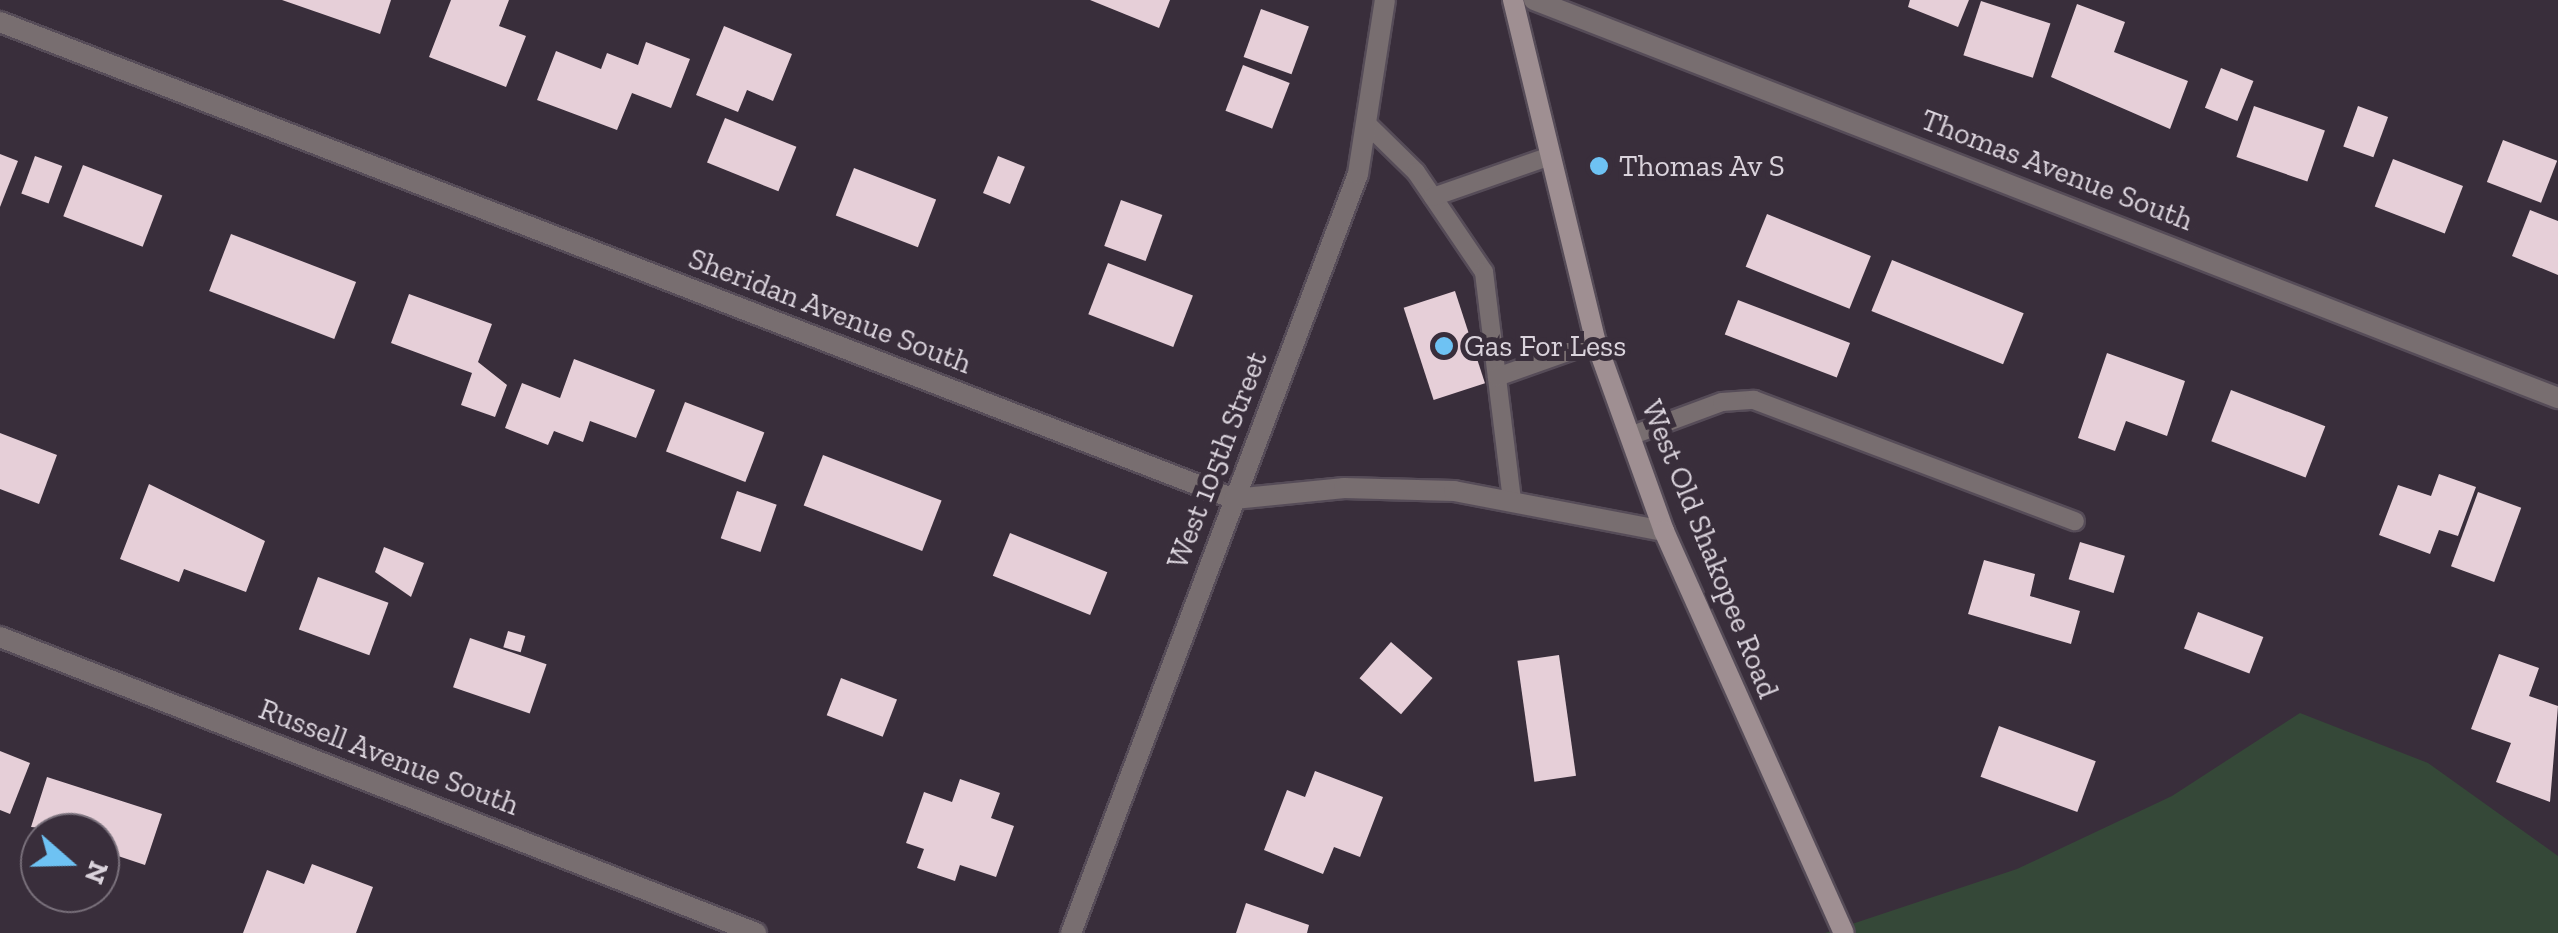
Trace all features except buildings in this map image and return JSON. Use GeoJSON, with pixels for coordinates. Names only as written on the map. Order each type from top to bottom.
{"type":"FeatureCollection","features":[{"type":"Feature","properties":{"kind":"main road","name":"West Old Shakopee Road"},"geometry":{"type":"LineString","coordinates":[[1513,0],[1545,158],[1596,342],[1664,531],[1844,933]]}},
{"type":"Feature","properties":{"kind":"street","name":"West 105th Street"},"geometry":{"type":"LineString","coordinates":[[1071,933],[1358,174],[1385,0]]}},
{"type":"Feature","properties":{"kind":"street","name":"Thomas Avenue South"},"geometry":{"type":"LineString","coordinates":[[1534,0],[2558,398]]}},
{"type":"Feature","properties":{"kind":"street","name":"Sheridan Avenue South"},"geometry":{"type":"LineString","coordinates":[[0,22],[1234,499],[1344,488],[1512,499],[1664,531]]}},
{"type":"Feature","properties":{"kind":"street","name":"Russell Avenue South"},"geometry":{"type":"LineString","coordinates":[[0,637],[756,933]]}},
{"type":"Feature","properties":{"kind":"lane"},"geometry":{"type":"LineString","coordinates":[[1366,123],[1433,197],[1484,272],[1512,499]]}},
{"type":"Feature","properties":{"kind":"lane"},"geometry":{"type":"LineString","coordinates":[[1433,197],[1545,158]]}},
{"type":"Feature","properties":{"kind":"lane"},"geometry":{"type":"LineString","coordinates":[[1497,377],[1596,342]]}},
{"type":"Feature","properties":{"kind":"lane"},"geometry":{"type":"LineString","coordinates":[[1630,436],[1754,400],[2075,521]]}},
{"type":"Feature","properties":{"kind":"green space"},"geometry":{"type":"Polygon","coordinates":[[[2300,713],[2428,763],[2558,856],[2558,933],[1825,933],[2017,869],[2172,796],[2300,713]]]}},
{"type":"Feature","properties":{"kind":"place","name":"Thomas Av S"},"geometry":{"type":"Point","coordinates":[1599,166]}},
{"type":"Feature","properties":{"kind":"place","name":"Gas For Less"},"geometry":{"type":"Point","coordinates":[1444,346]}}]}
